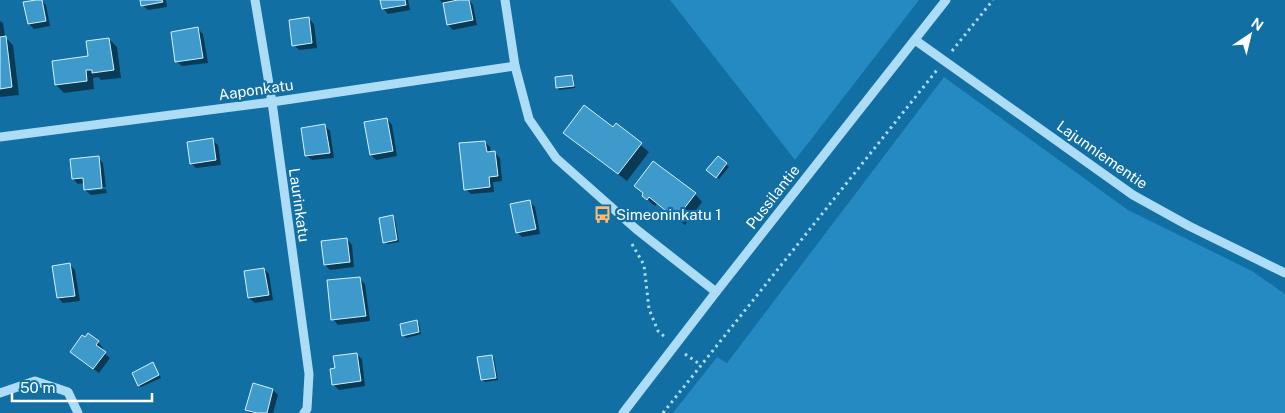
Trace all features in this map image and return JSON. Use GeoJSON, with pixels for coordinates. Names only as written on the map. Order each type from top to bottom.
{"type":"FeatureCollection","features":[{"type":"Feature","properties":{"kind":"street","name":"Laurinkatu"},"geometry":{"type":"LineString","coordinates":[[255,0],[272,102],[309,374],[307,409],[304,413]]}},
{"type":"Feature","properties":{"kind":"street"},"geometry":{"type":"LineString","coordinates":[[505,0],[515,66],[529,119],[556,158],[636,229],[716,292]]}},
{"type":"Feature","properties":{"kind":"street","name":"Pussilantie"},"geometry":{"type":"LineString","coordinates":[[623,413],[946,0]]}},
{"type":"Feature","properties":{"kind":"street","name":"Lajunniementie"},"geometry":{"type":"LineString","coordinates":[[915,40],[1133,194],[1189,226],[1285,273]]}},
{"type":"Feature","properties":{"kind":"street","name":"Aaponkatu"},"geometry":{"type":"LineString","coordinates":[[0,137],[272,102],[515,66]]}},
{"type":"Feature","properties":{"kind":"street"},"geometry":{"type":"LineString","coordinates":[[0,393],[35,381],[68,392],[78,413]]}},
{"type":"Feature","properties":{"kind":"path"},"geometry":{"type":"LineString","coordinates":[[663,413],[993,0]]}},
{"type":"Feature","properties":{"kind":"path"},"geometry":{"type":"LineString","coordinates":[[644,265],[649,309],[658,331],[674,347],[701,365]]}},
{"type":"Feature","properties":{"kind":"shaded area"},"geometry":{"type":"Polygon","coordinates":[[[670,0],[919,0],[795,160],[670,0]]]}},
{"type":"Feature","properties":{"kind":"shaded area"},"geometry":{"type":"Polygon","coordinates":[[[944,77],[1128,210],[1252,271],[1285,294],[1285,413],[673,413],[717,357],[727,363],[944,77]]]}},
{"type":"Feature","properties":{"kind":"building"},"geometry":{"type":"Polygon","coordinates":[[[42,0],[46,21],[28,24],[23,2],[42,0]]]}},
{"type":"Feature","properties":{"kind":"building"},"geometry":{"type":"Polygon","coordinates":[[[140,0],[162,0],[163,2],[141,6],[140,0]]]}},
{"type":"Feature","properties":{"kind":"building"},"geometry":{"type":"Polygon","coordinates":[[[380,0],[405,0],[406,5],[382,9],[380,0]]]}},
{"type":"Feature","properties":{"kind":"building"},"geometry":{"type":"Polygon","coordinates":[[[469,0],[473,20],[447,25],[443,3],[469,0]]]}},
{"type":"Feature","properties":{"kind":"building"},"geometry":{"type":"Polygon","coordinates":[[[309,17],[312,43],[292,46],[289,20],[309,17]]]}},
{"type":"Feature","properties":{"kind":"building"},"geometry":{"type":"Polygon","coordinates":[[[198,27],[203,58],[175,62],[171,32],[198,27]]]}},
{"type":"Feature","properties":{"kind":"building"},"geometry":{"type":"Polygon","coordinates":[[[6,36],[12,87],[0,89],[0,37],[6,36]]]}},
{"type":"Feature","properties":{"kind":"building"},"geometry":{"type":"Polygon","coordinates":[[[109,38],[114,70],[92,73],[92,70],[86,70],[87,81],[55,85],[52,61],[88,56],[86,41],[109,38]]]}},
{"type":"Feature","properties":{"kind":"building"},"geometry":{"type":"Polygon","coordinates":[[[572,75],[574,86],[556,88],[555,77],[572,75]]]}},
{"type":"Feature","properties":{"kind":"building"},"geometry":{"type":"Polygon","coordinates":[[[584,105],[613,127],[616,123],[642,143],[618,174],[563,133],[584,105]]]}},
{"type":"Feature","properties":{"kind":"building"},"geometry":{"type":"Polygon","coordinates":[[[387,118],[393,151],[370,155],[364,122],[387,118]]]}},
{"type":"Feature","properties":{"kind":"building"},"geometry":{"type":"Polygon","coordinates":[[[325,124],[330,153],[305,156],[301,128],[325,124]]]}},
{"type":"Feature","properties":{"kind":"building"},"geometry":{"type":"Polygon","coordinates":[[[213,138],[216,160],[190,164],[187,142],[213,138]]]}},
{"type":"Feature","properties":{"kind":"building"},"geometry":{"type":"Polygon","coordinates":[[[485,141],[487,152],[495,151],[498,176],[489,177],[490,187],[464,190],[459,143],[485,141]]]}},
{"type":"Feature","properties":{"kind":"building"},"geometry":{"type":"Polygon","coordinates":[[[99,156],[102,188],[84,190],[83,178],[72,179],[70,159],[99,156]]]}},
{"type":"Feature","properties":{"kind":"building"},"geometry":{"type":"Polygon","coordinates":[[[718,156],[727,163],[716,178],[706,170],[718,156]]]}},
{"type":"Feature","properties":{"kind":"building"},"geometry":{"type":"Polygon","coordinates":[[[653,161],[696,193],[676,219],[649,197],[647,200],[642,196],[643,193],[634,186],[653,161]]]}},
{"type":"Feature","properties":{"kind":"building"},"geometry":{"type":"Polygon","coordinates":[[[530,200],[536,229],[516,233],[510,204],[530,200]]]}},
{"type":"Feature","properties":{"kind":"building"},"geometry":{"type":"Polygon","coordinates":[[[393,215],[397,240],[383,243],[379,218],[393,215]]]}},
{"type":"Feature","properties":{"kind":"building"},"geometry":{"type":"Polygon","coordinates":[[[347,238],[350,262],[324,265],[321,241],[347,238]]]}},
{"type":"Feature","properties":{"kind":"building"},"geometry":{"type":"Polygon","coordinates":[[[70,263],[75,296],[57,298],[52,266],[70,263]]]}},
{"type":"Feature","properties":{"kind":"building"},"geometry":{"type":"Polygon","coordinates":[[[264,268],[269,295],[248,298],[244,271],[264,268]]]}},
{"type":"Feature","properties":{"kind":"building"},"geometry":{"type":"Polygon","coordinates":[[[360,277],[366,316],[331,320],[327,280],[360,277]]]}},
{"type":"Feature","properties":{"kind":"building"},"geometry":{"type":"Polygon","coordinates":[[[417,320],[419,332],[402,336],[400,324],[417,320]]]}},
{"type":"Feature","properties":{"kind":"building"},"geometry":{"type":"Polygon","coordinates":[[[88,333],[99,341],[96,345],[106,352],[93,369],[70,352],[82,335],[85,337],[88,333]]]}},
{"type":"Feature","properties":{"kind":"building"},"geometry":{"type":"Polygon","coordinates":[[[357,353],[361,381],[332,385],[330,369],[335,368],[333,356],[357,353]]]}},
{"type":"Feature","properties":{"kind":"building"},"geometry":{"type":"Polygon","coordinates":[[[492,355],[496,378],[481,380],[477,357],[492,355]]]}},
{"type":"Feature","properties":{"kind":"building"},"geometry":{"type":"Polygon","coordinates":[[[153,362],[159,375],[138,386],[132,373],[153,362]]]}},
{"type":"Feature","properties":{"kind":"building"},"geometry":{"type":"Polygon","coordinates":[[[253,383],[273,389],[267,413],[245,410],[253,383]]]}},
{"type":"Feature","properties":{"kind":"place","name":"Simeoninkatu 1"},"geometry":{"type":"Point","coordinates":[602,215]}}]}
